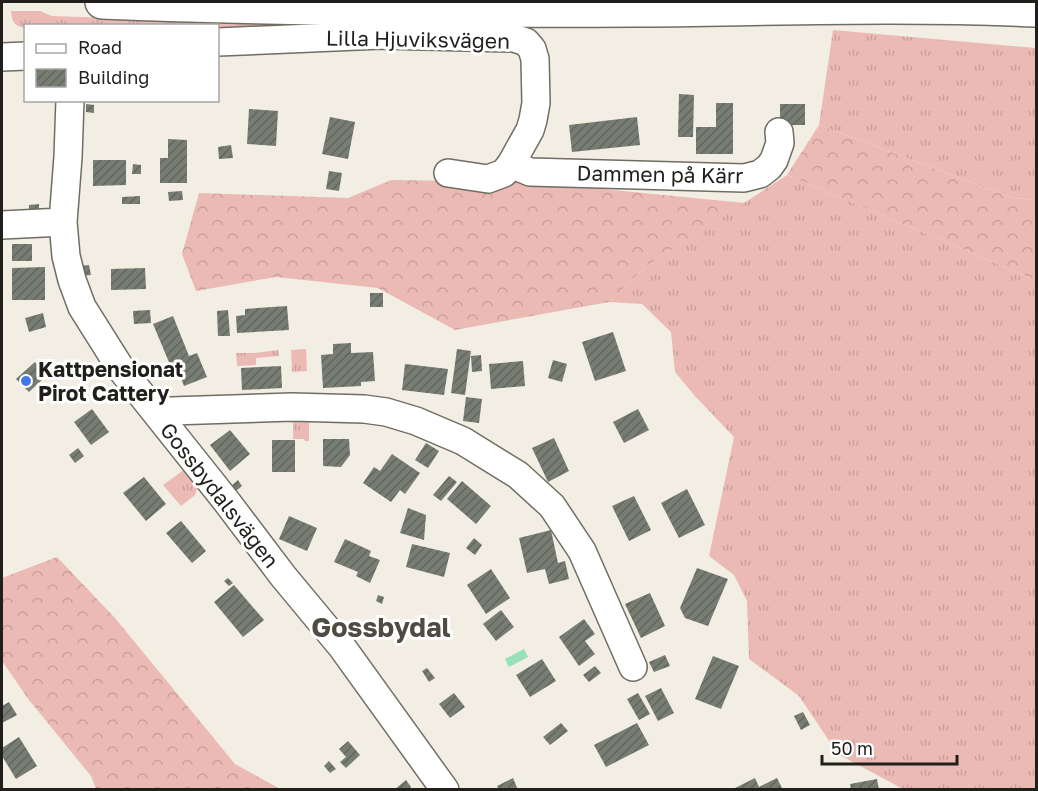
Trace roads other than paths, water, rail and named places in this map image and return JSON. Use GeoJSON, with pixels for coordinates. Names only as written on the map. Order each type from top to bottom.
{"type":"FeatureCollection","features":[{"type":"Feature","properties":{"kind":"main road"},"geometry":{"type":"LineString","coordinates":[[102,2],[541,11],[889,7],[982,7],[1036,10]]}},
{"type":"Feature","properties":{"kind":"street","name":"Lilla Hjuviksvägen"},"geometry":{"type":"LineString","coordinates":[[219,42],[381,35],[514,38],[526,42],[532,49],[535,59],[534,120],[511,164],[504,173],[488,179],[448,173]]}},
{"type":"Feature","properties":{"kind":"street"},"geometry":{"type":"LineString","coordinates":[[2,57],[24,56]]}},
{"type":"Feature","properties":{"kind":"street","name":"Gossbydalsvägen"},"geometry":{"type":"LineString","coordinates":[[70,102],[63,222],[66,256],[82,307],[121,369],[227,501],[283,576],[342,647],[445,789]]}},
{"type":"Feature","properties":{"kind":"street","name":"Dammen på Kärr"},"geometry":{"type":"LineString","coordinates":[[511,164],[530,172],[744,178],[760,174],[769,167],[780,143],[779,132]]}},
{"type":"Feature","properties":{"kind":"street"},"geometry":{"type":"LineString","coordinates":[[2,225],[63,222]]}},
{"type":"Feature","properties":{"kind":"street"},"geometry":{"type":"LineString","coordinates":[[159,416],[171,411],[292,407],[364,409],[386,412],[416,421],[463,441],[518,475],[552,506],[582,551],[633,667]]}},
{"type":"Feature","properties":{"kind":"place","name":"Kattpensionat Pirot Cattery"},"geometry":{"type":"Point","coordinates":[26,381]}},
{"type":"Feature","properties":{"kind":"district","name":"Gossbydal"},"geometry":{"type":"Point","coordinates":[381,627]}}]}
